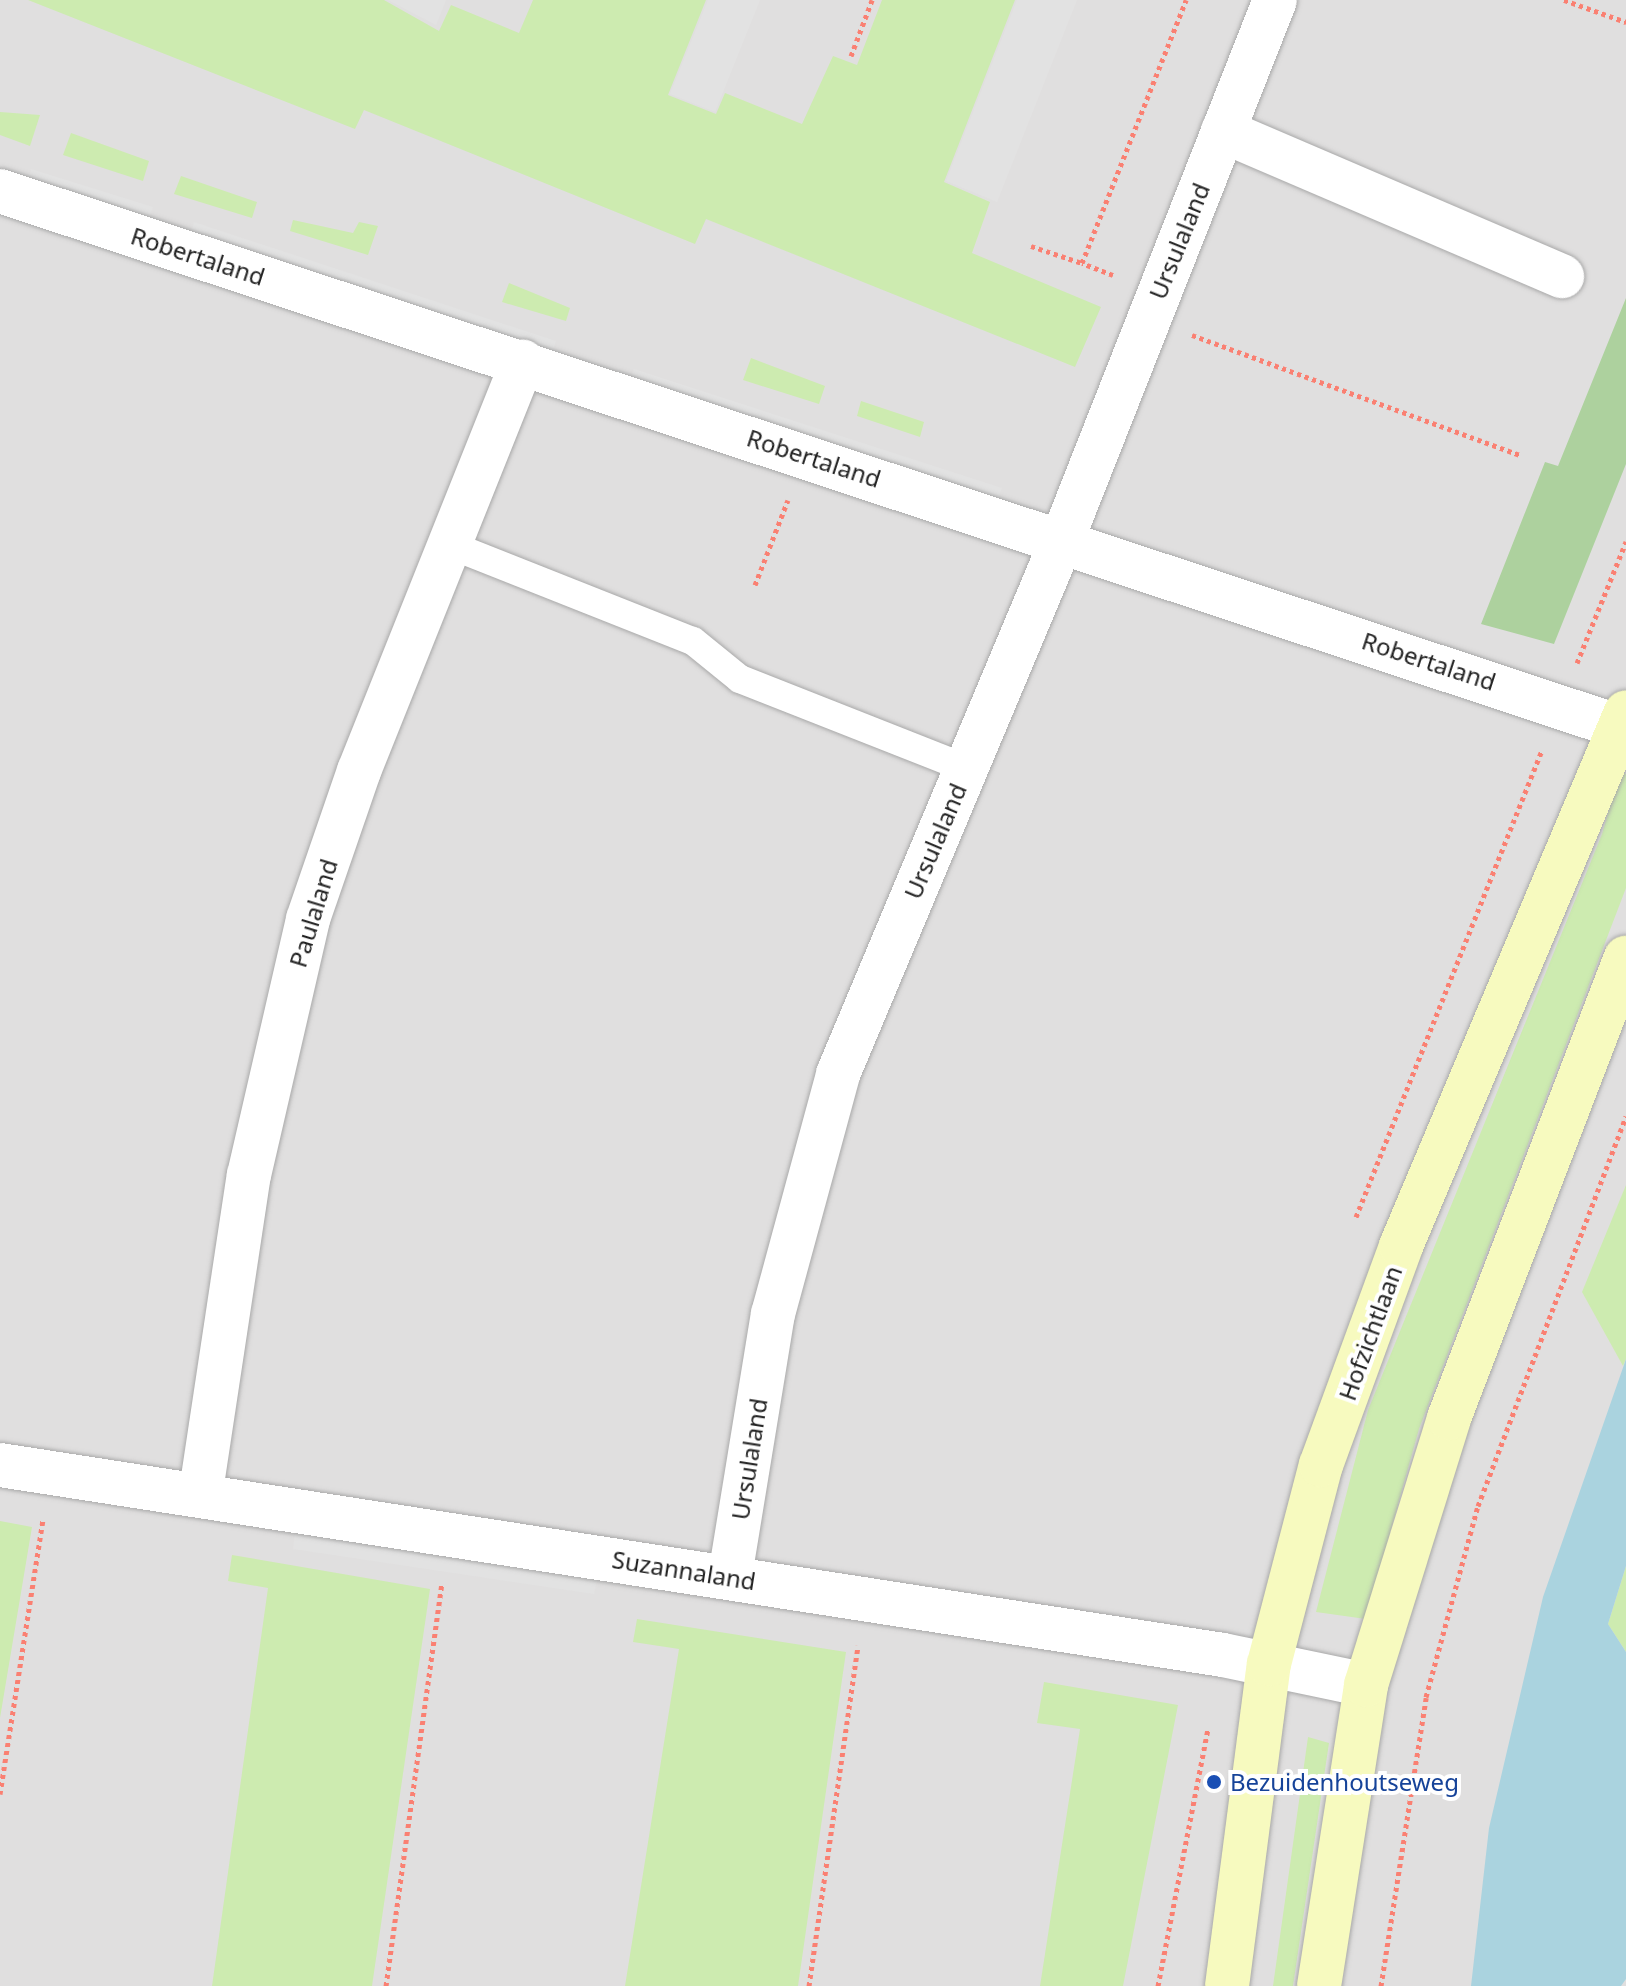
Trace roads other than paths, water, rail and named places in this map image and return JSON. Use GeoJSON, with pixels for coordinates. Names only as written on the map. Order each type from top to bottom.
{"type":"FeatureCollection","features":[{"type":"Feature","properties":{"kind":"main road","name":"Hofzichtlaan"},"geometry":{"type":"LineString","coordinates":[[1227,1986],[1269,1664],[1321,1465],[1401,1246],[1624,723]]}},
{"type":"Feature","properties":{"kind":"main road"},"geometry":{"type":"LineString","coordinates":[[1319,1986],[1366,1685],[1449,1418],[1626,958]]}},
{"type":"Feature","properties":{"kind":"street","name":"Ursulaland"},"geometry":{"type":"LineString","coordinates":[[730,1576],[773,1314],[812,1157],[838,1074],[1062,540],[1275,0]]}},
{"type":"Feature","properties":{"kind":"street"},"geometry":{"type":"LineString","coordinates":[[1223,131],[1562,276]]}},
{"type":"Feature","properties":{"kind":"street","name":"Robertaland"},"geometry":{"type":"LineString","coordinates":[[0,191],[1624,723]]}},
{"type":"Feature","properties":{"kind":"street","name":"Paulaland"},"geometry":{"type":"LineString","coordinates":[[201,1491],[249,1175],[304,933],[359,771],[523,362]]}},
{"type":"Feature","properties":{"kind":"street","name":"Suzannaland"},"geometry":{"type":"LineString","coordinates":[[0,1465],[201,1491],[730,1576],[1269,1664],[1366,1685]]}},
{"type":"Feature","properties":{"kind":"lane"},"geometry":{"type":"LineString","coordinates":[[450,545],[693,641],[740,679],[966,768]]}},
{"type":"Feature","properties":{"kind":"water"},"geometry":{"type":"Polygon","coordinates":[[[1626,1359],[1626,1566],[1608,1624],[1626,1652],[1626,1979],[1621,1986],[1471,1986],[1489,1828],[1543,1597],[1626,1359]]]}},
{"type":"Feature","properties":{"kind":"place","name":"Bezuidenhoutseweg"},"geometry":{"type":"Point","coordinates":[1214,1782]}}]}
